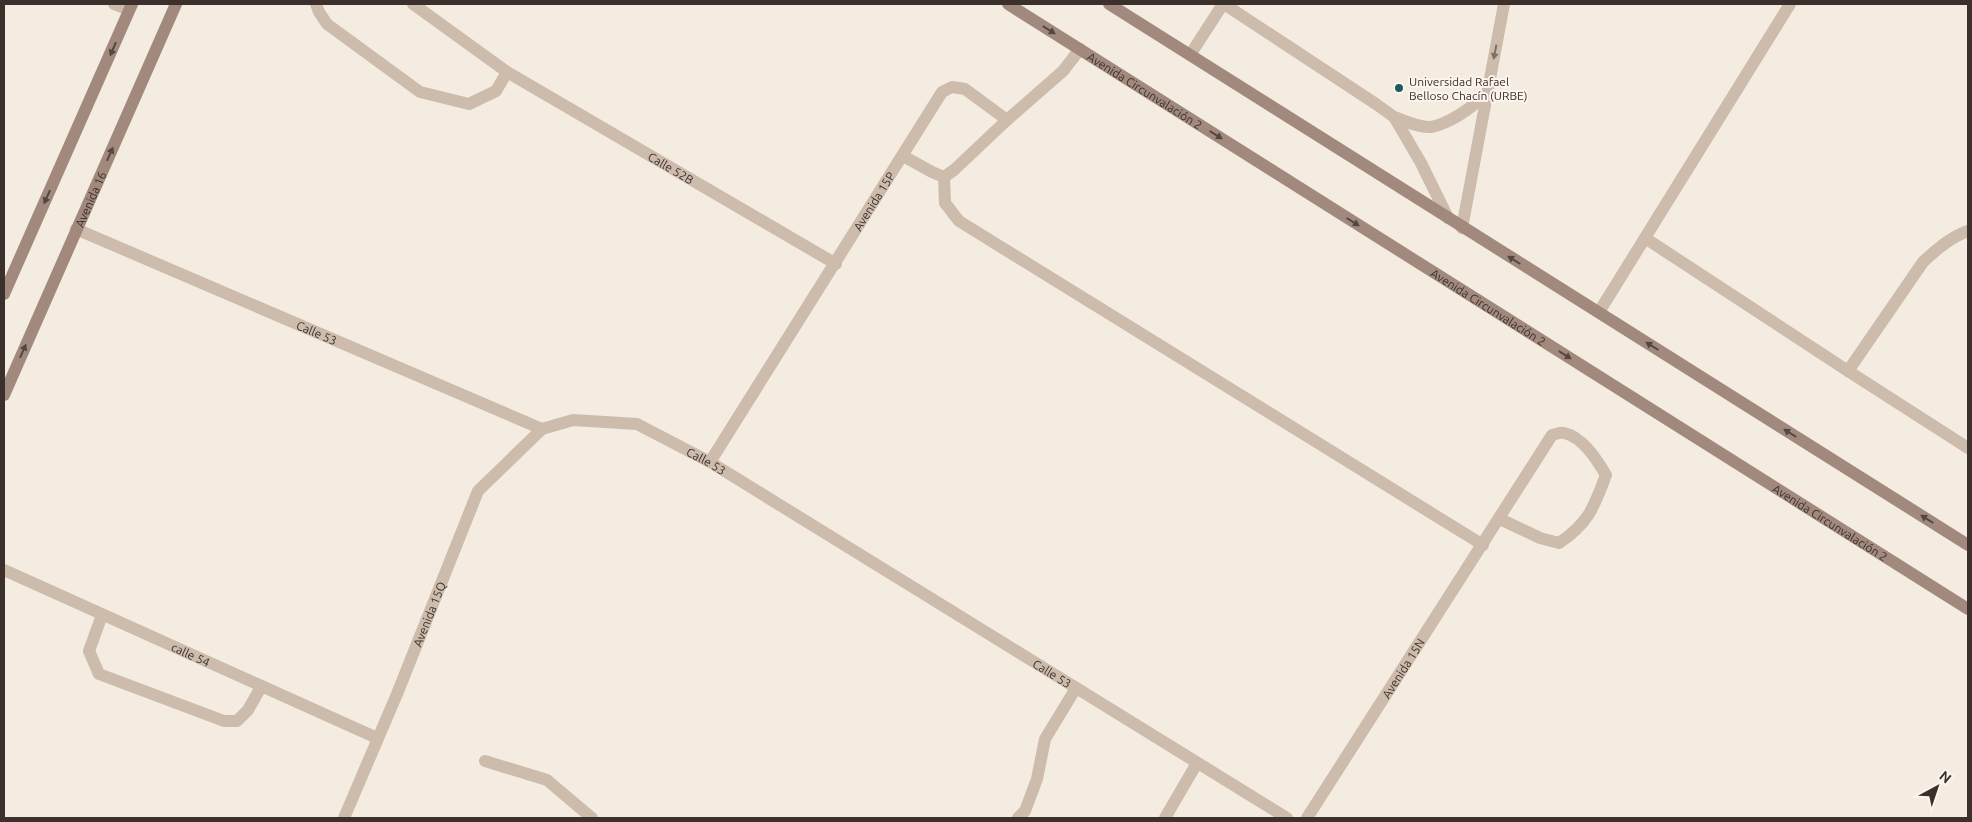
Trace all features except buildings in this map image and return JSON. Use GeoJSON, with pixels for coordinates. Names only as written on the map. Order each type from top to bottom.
{"type":"FeatureCollection","features":[{"type":"Feature","properties":{"kind":"main road","name":"Avenida 16"},"geometry":{"type":"LineString","coordinates":[[4,395],[176,4]]}},
{"type":"Feature","properties":{"kind":"main road","name":"Avenida Circunvalación 2"},"geometry":{"type":"LineString","coordinates":[[1008,4],[1968,609]]}},
{"type":"Feature","properties":{"kind":"main road"},"geometry":{"type":"LineString","coordinates":[[1109,4],[1968,546]]}},
{"type":"Feature","properties":{"kind":"main road"},"geometry":{"type":"LineString","coordinates":[[4,294],[130,7]]}},
{"type":"Feature","properties":{"kind":"street"},"geometry":{"type":"LineString","coordinates":[[114,4],[130,7]]}},
{"type":"Feature","properties":{"kind":"street"},"geometry":{"type":"LineString","coordinates":[[316,4],[319,12],[328,24],[420,92],[469,104],[496,91],[507,72]]}},
{"type":"Feature","properties":{"kind":"street","name":"Calle 52B"},"geometry":{"type":"LineString","coordinates":[[413,4],[507,72],[836,264]]}},
{"type":"Feature","properties":{"kind":"street"},"geometry":{"type":"LineString","coordinates":[[1190,55],[1223,4],[1394,117],[1414,124],[1430,127],[1455,118],[1488,93]]}},
{"type":"Feature","properties":{"kind":"street"},"geometry":{"type":"LineString","coordinates":[[1462,228],[1504,4]]}},
{"type":"Feature","properties":{"kind":"street"},"geometry":{"type":"LineString","coordinates":[[1599,312],[1790,4]]}},
{"type":"Feature","properties":{"kind":"street"},"geometry":{"type":"LineString","coordinates":[[944,177],[1063,71],[1080,49]]}},
{"type":"Feature","properties":{"kind":"street","name":"Avenida 15P"},"geometry":{"type":"LineString","coordinates":[[710,462],[836,264],[942,92],[952,87],[965,89],[1007,120]]}},
{"type":"Feature","properties":{"kind":"street"},"geometry":{"type":"LineString","coordinates":[[1394,117],[1412,147],[1448,218]]}},
{"type":"Feature","properties":{"kind":"street"},"geometry":{"type":"LineString","coordinates":[[903,156],[944,177]]}},
{"type":"Feature","properties":{"kind":"street"},"geometry":{"type":"LineString","coordinates":[[944,177],[945,203],[959,221],[1483,545]]}},
{"type":"Feature","properties":{"kind":"street","name":"Calle 53"},"geometry":{"type":"LineString","coordinates":[[76,230],[542,430],[573,420],[637,424],[710,462],[1287,818]]}},
{"type":"Feature","properties":{"kind":"street"},"geometry":{"type":"LineString","coordinates":[[1848,372],[1923,262],[1937,248],[1968,230]]}},
{"type":"Feature","properties":{"kind":"street"},"geometry":{"type":"LineString","coordinates":[[1645,238],[1848,372],[1968,448]]}},
{"type":"Feature","properties":{"kind":"street","name":"Avenida 15Q"},"geometry":{"type":"LineString","coordinates":[[344,818],[397,694],[478,491],[542,430]]}},
{"type":"Feature","properties":{"kind":"street","name":"Avenida 15N"},"geometry":{"type":"LineString","coordinates":[[1306,818],[1500,519],[1552,435],[1563,433],[1575,438],[1596,458],[1606,475],[1595,505],[1577,531],[1560,543],[1540,538],[1500,519]]}},
{"type":"Feature","properties":{"kind":"street","name":"calle 54"},"geometry":{"type":"LineString","coordinates":[[4,570],[377,738]]}},
{"type":"Feature","properties":{"kind":"street"},"geometry":{"type":"LineString","coordinates":[[102,614],[89,651],[99,674],[224,722],[237,721],[248,710],[262,687]]}},
{"type":"Feature","properties":{"kind":"street"},"geometry":{"type":"LineString","coordinates":[[1018,818],[1025,811],[1037,779],[1045,739],[1076,688]]}},
{"type":"Feature","properties":{"kind":"street"},"geometry":{"type":"LineString","coordinates":[[484,761],[547,780],[592,818]]}},
{"type":"Feature","properties":{"kind":"street"},"geometry":{"type":"LineString","coordinates":[[1165,818],[1197,763]]}},
{"type":"Feature","properties":{"kind":"place","name":"Universidad Rafael Belloso Chacín (URBE)"},"geometry":{"type":"Point","coordinates":[1399,88]}}]}
